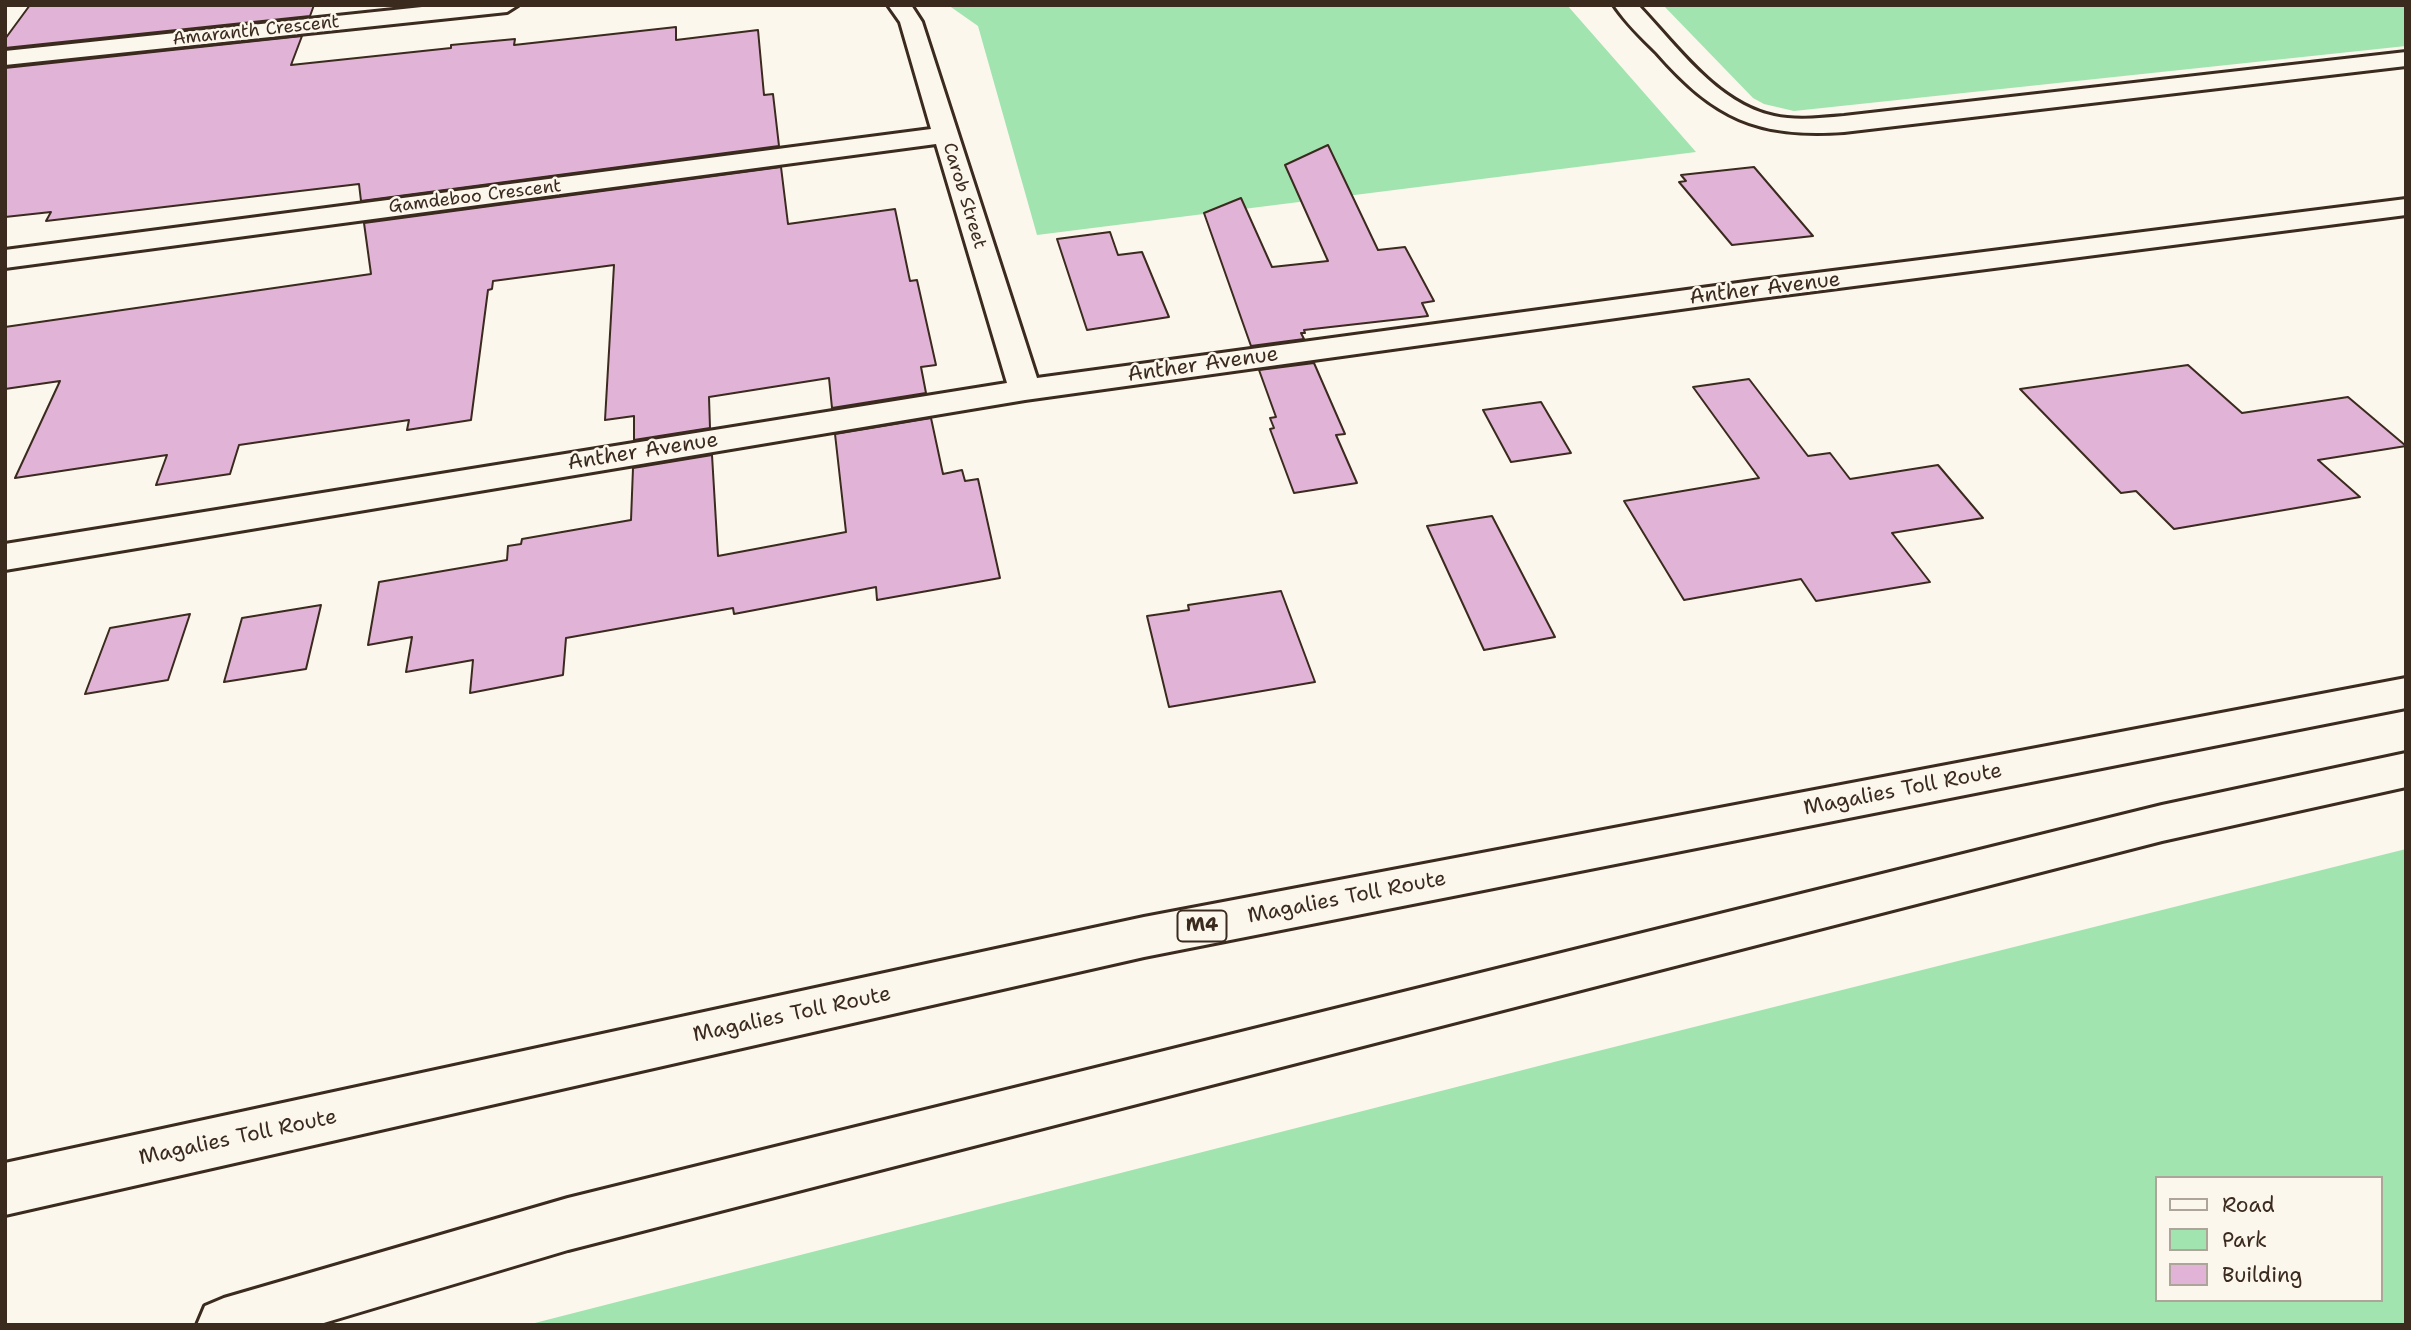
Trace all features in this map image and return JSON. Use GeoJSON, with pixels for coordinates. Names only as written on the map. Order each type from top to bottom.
{"type":"FeatureCollection","features":[{"type":"Feature","properties":{"kind":"main road","name":"Amaranth Crescent"},"geometry":{"type":"LineString","coordinates":[[5,58],[507,5]]}},
{"type":"Feature","properties":{"kind":"main road","name":"Carob Street"},"geometry":{"type":"LineString","coordinates":[[899,5],[911,22],[1025,390]]}},
{"type":"Feature","properties":{"kind":"main road"},"geometry":{"type":"LineString","coordinates":[[1625,5],[1719,102],[1767,123],[1791,126],[1844,124],[2406,59]]}},
{"type":"Feature","properties":{"kind":"main road","name":"Gamdeboo Crescent"},"geometry":{"type":"LineString","coordinates":[[5,258],[945,135]]}},
{"type":"Feature","properties":{"kind":"main road","name":"Anther Avenue"},"geometry":{"type":"LineString","coordinates":[[5,556],[1025,390],[1739,292],[2406,207]]}},
{"type":"Feature","properties":{"kind":"main road","name":"Magalies Toll Route"},"geometry":{"type":"LineString","coordinates":[[5,1189],[1144,937],[2406,692]]}},
{"type":"Feature","properties":{"kind":"main road"},"geometry":{"type":"LineString","coordinates":[[224,1325],[568,1224],[2135,830],[2406,770]]}},
{"type":"Feature","properties":{"kind":"green space"},"geometry":{"type":"Polygon","coordinates":[[[948,5],[1567,5],[1696,152],[1037,235],[978,26],[948,5]]]}},
{"type":"Feature","properties":{"kind":"green space"},"geometry":{"type":"Polygon","coordinates":[[[1663,5],[2406,5],[2406,46],[1794,111],[1764,104],[1753,98],[1663,5]]]}},
{"type":"Feature","properties":{"kind":"green space"},"geometry":{"type":"Polygon","coordinates":[[[2406,849],[2406,1325],[527,1325],[1558,1061],[2406,849]]]}},
{"type":"Feature","properties":{"kind":"building"},"geometry":{"type":"Polygon","coordinates":[[[30,5],[314,5],[310,16],[5,48],[5,39],[30,5]]]}},
{"type":"Feature","properties":{"kind":"building"},"geometry":{"type":"Polygon","coordinates":[[[676,27],[676,40],[758,30],[764,95],[773,94],[779,146],[361,201],[359,184],[46,221],[51,212],[5,217],[5,68],[302,36],[291,65],[451,48],[451,45],[515,39],[514,45],[676,27]]]}},
{"type":"Feature","properties":{"kind":"building"},"geometry":{"type":"Polygon","coordinates":[[[1328,145],[1378,250],[1405,247],[1434,301],[1422,303],[1428,316],[1304,330],[1305,333],[1301,333],[1304,339],[1251,346],[1204,213],[1241,198],[1272,267],[1328,261],[1285,165],[1328,145]]]}},
{"type":"Feature","properties":{"kind":"building"},"geometry":{"type":"Polygon","coordinates":[[[781,167],[788,224],[895,209],[910,281],[917,280],[936,365],[921,367],[926,393],[832,408],[829,378],[709,397],[710,428],[634,440],[634,416],[605,420],[614,265],[493,281],[492,289],[488,290],[471,420],[407,430],[409,420],[239,445],[230,474],[156,485],[167,455],[15,478],[60,381],[5,389],[5,327],[371,274],[364,223],[781,167]]]}},
{"type":"Feature","properties":{"kind":"building"},"geometry":{"type":"Polygon","coordinates":[[[1754,167],[1813,236],[1732,245],[1679,182],[1686,181],[1681,175],[1754,167]]]}},
{"type":"Feature","properties":{"kind":"building"},"geometry":{"type":"Polygon","coordinates":[[[1110,232],[1118,255],[1142,252],[1169,317],[1087,330],[1057,239],[1110,232]]]}},
{"type":"Feature","properties":{"kind":"building"},"geometry":{"type":"Polygon","coordinates":[[[1314,363],[1345,434],[1336,435],[1357,483],[1294,493],[1270,429],[1274,428],[1270,418],[1276,417],[1259,370],[1314,363]]]}},
{"type":"Feature","properties":{"kind":"building"},"geometry":{"type":"Polygon","coordinates":[[[2188,365],[2242,413],[2348,397],[2406,446],[2318,460],[2360,497],[2174,529],[2136,491],[2121,493],[2020,389],[2188,365]]]}},
{"type":"Feature","properties":{"kind":"building"},"geometry":{"type":"Polygon","coordinates":[[[1749,379],[1808,456],[1830,453],[1850,479],[1938,465],[1983,518],[1892,533],[1930,582],[1816,601],[1801,579],[1684,600],[1624,501],[1759,478],[1693,387],[1749,379]]]}},
{"type":"Feature","properties":{"kind":"building"},"geometry":{"type":"Polygon","coordinates":[[[1541,402],[1571,453],[1511,462],[1483,410],[1541,402]]]}},
{"type":"Feature","properties":{"kind":"building"},"geometry":{"type":"Polygon","coordinates":[[[931,418],[943,474],[962,470],[965,481],[978,479],[1000,578],[877,600],[876,587],[734,614],[733,608],[566,638],[563,675],[470,693],[473,660],[406,672],[412,637],[368,645],[379,582],[507,560],[508,546],[521,544],[522,539],[631,520],[633,468],[712,455],[718,556],[846,532],[835,434],[931,418]]]}},
{"type":"Feature","properties":{"kind":"building"},"geometry":{"type":"Polygon","coordinates":[[[1492,516],[1555,637],[1484,650],[1427,526],[1492,516]]]}},
{"type":"Feature","properties":{"kind":"building"},"geometry":{"type":"Polygon","coordinates":[[[1281,591],[1315,682],[1169,707],[1147,616],[1189,610],[1188,605],[1281,591]]]}},
{"type":"Feature","properties":{"kind":"building"},"geometry":{"type":"Polygon","coordinates":[[[321,605],[306,669],[224,682],[242,618],[321,605]]]}},
{"type":"Feature","properties":{"kind":"building"},"geometry":{"type":"Polygon","coordinates":[[[190,614],[168,680],[85,694],[110,628],[190,614]]]}}]}
